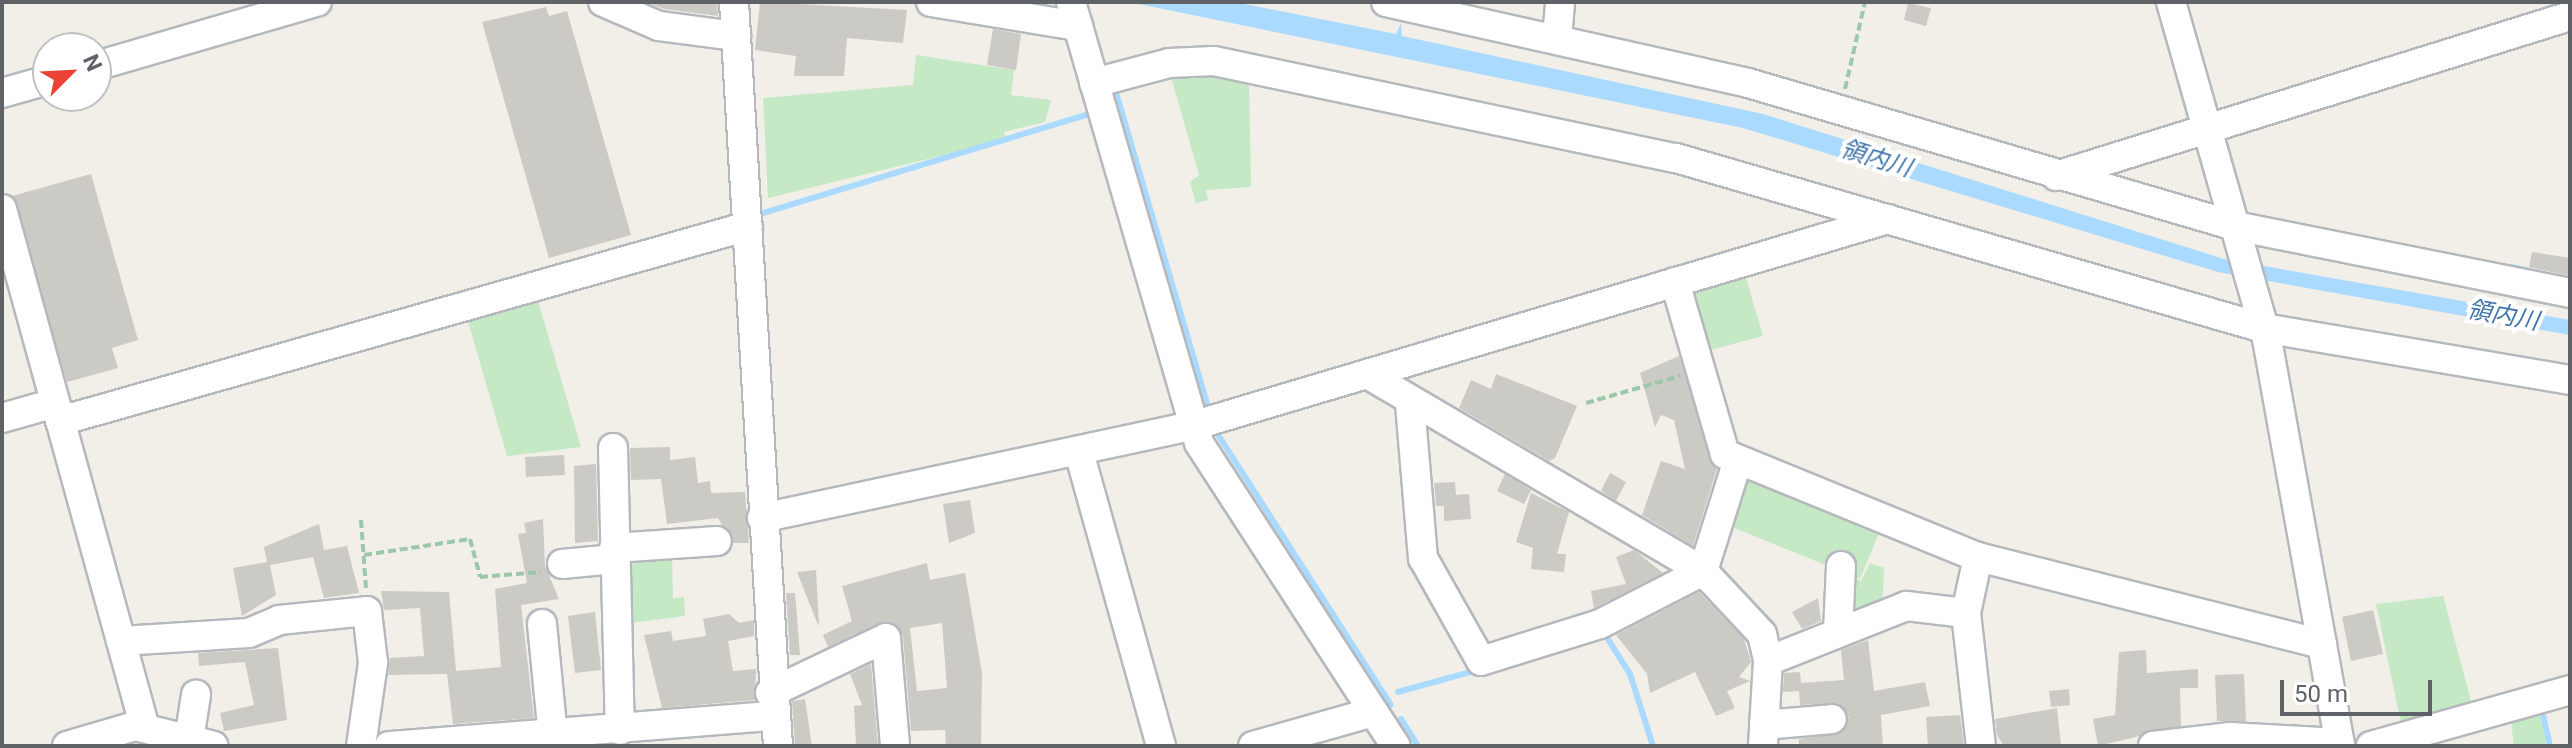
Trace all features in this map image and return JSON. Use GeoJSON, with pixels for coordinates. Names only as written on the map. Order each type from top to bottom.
{"type":"FeatureCollection","features":[{"type":"Feature","properties":{"kind":"street"},"geometry":{"type":"LineString","coordinates":[[112,61],[317,2]]}},
{"type":"Feature","properties":{"kind":"street"},"geometry":{"type":"LineString","coordinates":[[603,2],[659,26],[736,36]]}},
{"type":"Feature","properties":{"kind":"street"},"geometry":{"type":"LineString","coordinates":[[734,2],[771,704],[778,746]]}},
{"type":"Feature","properties":{"kind":"street"},"geometry":{"type":"LineString","coordinates":[[931,2],[1075,16],[1192,426],[1396,746]]}},
{"type":"Feature","properties":{"kind":"street"},"geometry":{"type":"LineString","coordinates":[[1557,38],[1560,2]]}},
{"type":"Feature","properties":{"kind":"street"},"geometry":{"type":"LineString","coordinates":[[2153,746],[2230,737],[2339,745],[2261,318],[2171,2]]}},
{"type":"Feature","properties":{"kind":"street"},"geometry":{"type":"LineString","coordinates":[[1397,3],[1557,38],[1839,110],[2237,232],[2570,293]]}},
{"type":"Feature","properties":{"kind":"street"},"geometry":{"type":"LineString","coordinates":[[2056,176],[2207,126],[2570,16]]}},
{"type":"Feature","properties":{"kind":"street"},"geometry":{"type":"LineString","coordinates":[[1094,83],[1169,63],[1214,61],[1676,158],[1888,219],[2261,318],[2570,380]]}},
{"type":"Feature","properties":{"kind":"street"},"geometry":{"type":"LineString","coordinates":[[2,93],[32,85]]}},
{"type":"Feature","properties":{"kind":"street"},"geometry":{"type":"LineString","coordinates":[[2,209],[121,641],[151,735]]}},
{"type":"Feature","properties":{"kind":"street"},"geometry":{"type":"LineString","coordinates":[[762,518],[1192,426],[1888,219]]}},
{"type":"Feature","properties":{"kind":"street"},"geometry":{"type":"LineString","coordinates":[[2,418],[58,412],[748,226]]}},
{"type":"Feature","properties":{"kind":"street"},"geometry":{"type":"LineString","coordinates":[[1675,282],[1725,454],[1978,557],[2322,644]]}},
{"type":"Feature","properties":{"kind":"street"},"geometry":{"type":"LineString","coordinates":[[1367,374],[1410,404],[1703,571],[1762,634],[1768,661],[1763,736],[1832,719]]}},
{"type":"Feature","properties":{"kind":"street"},"geometry":{"type":"LineString","coordinates":[[1410,404],[1423,558],[1481,661],[1600,624],[1703,571],[1738,460]]}},
{"type":"Feature","properties":{"kind":"street"},"geometry":{"type":"LineString","coordinates":[[613,448],[613,735]]}},
{"type":"Feature","properties":{"kind":"street"},"geometry":{"type":"LineString","coordinates":[[1079,452],[1161,746]]}},
{"type":"Feature","properties":{"kind":"street"},"geometry":{"type":"LineString","coordinates":[[562,564],[717,541]]}},
{"type":"Feature","properties":{"kind":"street"},"geometry":{"type":"LineString","coordinates":[[1978,557],[1966,613],[1981,746]]}},
{"type":"Feature","properties":{"kind":"street"},"geometry":{"type":"LineString","coordinates":[[1838,632],[1841,566]]}},
{"type":"Feature","properties":{"kind":"street"},"geometry":{"type":"LineString","coordinates":[[1768,661],[1906,606],[1966,613]]}},
{"type":"Feature","properties":{"kind":"street"},"geometry":{"type":"LineString","coordinates":[[121,641],[249,633],[279,620],[367,611],[373,663],[361,746]]}},
{"type":"Feature","properties":{"kind":"street"},"geometry":{"type":"LineString","coordinates":[[542,624],[553,736]]}},
{"type":"Feature","properties":{"kind":"street"},"geometry":{"type":"LineString","coordinates":[[389,746],[613,735],[771,704],[886,638],[895,746]]}},
{"type":"Feature","properties":{"kind":"street"},"geometry":{"type":"LineString","coordinates":[[2371,746],[2570,690]]}},
{"type":"Feature","properties":{"kind":"street"},"geometry":{"type":"LineString","coordinates":[[67,746],[151,735],[202,743],[196,695]]}},
{"type":"Feature","properties":{"kind":"street"},"geometry":{"type":"LineString","coordinates":[[1257,745],[1373,712]]}},
{"type":"Feature","properties":{"kind":"path"},"geometry":{"type":"LineString","coordinates":[[1839,110],[1865,2]]}},
{"type":"Feature","properties":{"kind":"path"},"geometry":{"type":"LineString","coordinates":[[1586,403],[1701,370]]}},
{"type":"Feature","properties":{"kind":"path"},"geometry":{"type":"LineString","coordinates":[[361,520],[367,611]]}},
{"type":"Feature","properties":{"kind":"path"},"geometry":{"type":"LineString","coordinates":[[364,555],[470,539],[475,568],[487,579],[562,564]]}},
{"type":"Feature","properties":{"kind":"green space"},"geometry":{"type":"Polygon","coordinates":[[[916,55],[1014,70],[1011,95],[1051,100],[1045,122],[1004,132],[1006,140],[768,198],[763,98],[913,85],[916,55]]]}},
{"type":"Feature","properties":{"kind":"green space"},"geometry":{"type":"Polygon","coordinates":[[[1169,70],[1249,78],[1251,187],[1206,190],[1208,200],[1196,203],[1190,182],[1199,175],[1169,70]]]}},
{"type":"Feature","properties":{"kind":"green space"},"geometry":{"type":"Polygon","coordinates":[[[1744,271],[1763,336],[1710,350],[1692,286],[1744,271]]]}},
{"type":"Feature","properties":{"kind":"green space"},"geometry":{"type":"Polygon","coordinates":[[[535,291],[581,447],[507,456],[465,311],[535,291]]]}},
{"type":"Feature","properties":{"kind":"green space"},"geometry":{"type":"Polygon","coordinates":[[[1739,472],[1882,526],[1860,579],[1722,523],[1739,472]]]}},
{"type":"Feature","properties":{"kind":"green space"},"geometry":{"type":"Polygon","coordinates":[[[622,551],[672,556],[673,598],[684,597],[685,616],[623,624],[622,551]]]}},
{"type":"Feature","properties":{"kind":"green space"},"geometry":{"type":"Polygon","coordinates":[[[1870,563],[1884,568],[1882,610],[1853,621],[1845,575],[1861,581],[1870,563]]]}},
{"type":"Feature","properties":{"kind":"green space"},"geometry":{"type":"Polygon","coordinates":[[[2443,596],[2473,708],[2402,728],[2376,604],[2443,596]]]}},
{"type":"Feature","properties":{"kind":"green space"},"geometry":{"type":"Polygon","coordinates":[[[2539,712],[2547,746],[2514,746],[2511,721],[2539,712]]]}},
{"type":"Feature","properties":{"kind":"water","name":"領内川"},"geometry":{"type":"Polygon","coordinates":[[[1129,2],[1234,2],[1396,34],[1401,23],[1402,36],[1763,114],[2224,259],[2570,320],[2570,335],[2218,272],[1743,128],[1129,2]]]}},
{"type":"Feature","properties":{"kind":"building"},"geometry":{"type":"Polygon","coordinates":[[[646,2],[717,2],[718,16],[664,9],[646,2]]]}},
{"type":"Feature","properties":{"kind":"building"},"geometry":{"type":"Polygon","coordinates":[[[760,2],[907,10],[903,43],[847,38],[844,76],[794,76],[796,56],[755,50],[760,2]]]}},
{"type":"Feature","properties":{"kind":"building"},"geometry":{"type":"Polygon","coordinates":[[[1908,3],[1931,8],[1926,26],[1904,20],[1908,3]]]}},
{"type":"Feature","properties":{"kind":"building"},"geometry":{"type":"Polygon","coordinates":[[[546,7],[549,16],[567,11],[631,235],[549,258],[482,22],[546,7]]]}},
{"type":"Feature","properties":{"kind":"building"},"geometry":{"type":"Polygon","coordinates":[[[993,29],[1021,34],[1016,70],[987,65],[993,29]]]}},
{"type":"Feature","properties":{"kind":"building"},"geometry":{"type":"Polygon","coordinates":[[[91,174],[138,340],[112,348],[118,368],[67,382],[12,196],[91,174]]]}},
{"type":"Feature","properties":{"kind":"building"},"geometry":{"type":"Polygon","coordinates":[[[2532,252],[2570,258],[2570,276],[2529,267],[2532,252]]]}},
{"type":"Feature","properties":{"kind":"building"},"geometry":{"type":"Polygon","coordinates":[[[1679,356],[1717,469],[1693,546],[1642,515],[1661,461],[1685,469],[1674,420],[1661,415],[1655,427],[1640,373],[1679,356]]]}},
{"type":"Feature","properties":{"kind":"building"},"geometry":{"type":"Polygon","coordinates":[[[1496,374],[1577,406],[1555,458],[1549,461],[1459,408],[1471,380],[1491,389],[1496,374]]]}},
{"type":"Feature","properties":{"kind":"building"},"geometry":{"type":"Polygon","coordinates":[[[670,447],[670,460],[695,457],[698,483],[710,481],[711,493],[745,492],[749,543],[733,543],[718,518],[667,524],[661,479],[631,480],[630,448],[670,447]]]}},
{"type":"Feature","properties":{"kind":"building"},"geometry":{"type":"Polygon","coordinates":[[[564,455],[565,475],[526,477],[525,457],[564,455]]]}},
{"type":"Feature","properties":{"kind":"building"},"geometry":{"type":"Polygon","coordinates":[[[596,464],[598,541],[575,543],[574,466],[596,464]]]}},
{"type":"Feature","properties":{"kind":"building"},"geometry":{"type":"Polygon","coordinates":[[[1610,473],[1626,482],[1616,501],[1601,491],[1610,473]]]}},
{"type":"Feature","properties":{"kind":"building"},"geometry":{"type":"Polygon","coordinates":[[[1505,474],[1531,490],[1524,504],[1497,491],[1505,474]]]}},
{"type":"Feature","properties":{"kind":"building"},"geometry":{"type":"Polygon","coordinates":[[[1455,482],[1456,495],[1469,494],[1471,519],[1444,521],[1444,506],[1436,506],[1434,483],[1455,482]]]}},
{"type":"Feature","properties":{"kind":"building"},"geometry":{"type":"Polygon","coordinates":[[[1531,493],[1569,512],[1557,554],[1566,554],[1564,572],[1531,569],[1533,548],[1516,542],[1531,493]]]}},
{"type":"Feature","properties":{"kind":"building"},"geometry":{"type":"Polygon","coordinates":[[[970,500],[975,533],[949,543],[943,504],[970,500]]]}},
{"type":"Feature","properties":{"kind":"building"},"geometry":{"type":"Polygon","coordinates":[[[543,519],[545,566],[559,599],[521,605],[534,718],[453,724],[447,674],[388,675],[390,658],[424,656],[420,608],[384,610],[381,591],[449,592],[456,671],[501,667],[495,589],[527,583],[518,534],[526,533],[524,523],[543,519]]]}},
{"type":"Feature","properties":{"kind":"building"},"geometry":{"type":"Polygon","coordinates":[[[319,524],[324,550],[347,546],[359,593],[324,598],[313,557],[270,565],[276,595],[242,616],[233,568],[267,562],[264,547],[319,524]]]}},
{"type":"Feature","properties":{"kind":"building"},"geometry":{"type":"Polygon","coordinates":[[[1634,550],[1663,573],[1594,608],[1591,591],[1626,584],[1616,557],[1634,550]]]}},
{"type":"Feature","properties":{"kind":"building"},"geometry":{"type":"Polygon","coordinates":[[[927,563],[930,580],[965,573],[982,673],[981,746],[946,746],[945,730],[911,731],[903,637],[895,624],[879,623],[828,647],[823,635],[852,621],[842,586],[927,563]],[[942,623],[910,628],[917,691],[947,688],[942,623]]]}},
{"type":"Feature","properties":{"kind":"building"},"geometry":{"type":"Polygon","coordinates":[[[816,570],[819,625],[797,572],[816,570]]]}},
{"type":"Feature","properties":{"kind":"building"},"geometry":{"type":"Polygon","coordinates":[[[1699,592],[1744,639],[1751,662],[1739,677],[1750,681],[1727,691],[1735,708],[1716,716],[1695,672],[1650,693],[1647,674],[1616,635],[1699,592]]]}},
{"type":"Feature","properties":{"kind":"building"},"geometry":{"type":"Polygon","coordinates":[[[786,593],[795,593],[800,655],[790,655],[786,593]]]}},
{"type":"Feature","properties":{"kind":"building"},"geometry":{"type":"Polygon","coordinates":[[[1818,598],[1821,621],[1802,629],[1792,612],[1818,598]]]}},
{"type":"Feature","properties":{"kind":"building"},"geometry":{"type":"Polygon","coordinates":[[[2373,610],[2383,654],[2351,661],[2342,617],[2373,610]]]}},
{"type":"Feature","properties":{"kind":"building"},"geometry":{"type":"Polygon","coordinates":[[[595,612],[601,670],[575,673],[568,616],[595,612]]]}},
{"type":"Feature","properties":{"kind":"building"},"geometry":{"type":"Polygon","coordinates":[[[729,614],[739,623],[754,620],[754,636],[728,641],[733,671],[756,669],[755,700],[662,708],[644,635],[671,631],[673,641],[706,636],[703,619],[729,614]]]}},
{"type":"Feature","properties":{"kind":"building"},"geometry":{"type":"Polygon","coordinates":[[[1868,640],[1874,691],[1925,682],[1930,706],[1881,715],[1883,746],[1799,746],[1799,739],[1841,733],[1849,717],[1838,703],[1800,705],[1799,691],[1783,692],[1784,673],[1800,672],[1801,683],[1844,680],[1841,650],[1868,640]]]}},
{"type":"Feature","properties":{"kind":"building"},"geometry":{"type":"Polygon","coordinates":[[[278,648],[287,720],[224,731],[220,713],[254,705],[245,662],[199,666],[198,653],[278,648]]]}},
{"type":"Feature","properties":{"kind":"building"},"geometry":{"type":"Polygon","coordinates":[[[2146,650],[2147,673],[2198,669],[2198,688],[2180,688],[2181,726],[2098,746],[2093,719],[2115,715],[2119,652],[2146,650]]]}},
{"type":"Feature","properties":{"kind":"building"},"geometry":{"type":"Polygon","coordinates":[[[871,664],[878,746],[856,746],[854,706],[862,705],[850,674],[871,664]]]}},
{"type":"Feature","properties":{"kind":"building"},"geometry":{"type":"Polygon","coordinates":[[[2244,674],[2246,721],[2217,721],[2215,675],[2244,674]]]}},
{"type":"Feature","properties":{"kind":"building"},"geometry":{"type":"Polygon","coordinates":[[[2069,689],[2070,705],[2051,707],[2049,691],[2069,689]]]}},
{"type":"Feature","properties":{"kind":"building"},"geometry":{"type":"Polygon","coordinates":[[[805,699],[812,746],[795,746],[792,701],[805,699]]]}},
{"type":"Feature","properties":{"kind":"building"},"geometry":{"type":"Polygon","coordinates":[[[2057,708],[2061,746],[2004,746],[1997,735],[1995,719],[2057,708]]]}},
{"type":"Feature","properties":{"kind":"building"},"geometry":{"type":"Polygon","coordinates":[[[1960,715],[1964,746],[1928,746],[1926,717],[1960,715]]]}},
{"type":"Feature","properties":{"kind":"waterway"},"geometry":{"type":"LineString","coordinates":[[1115,89],[1210,413]]}},
{"type":"Feature","properties":{"kind":"waterway"},"geometry":{"type":"LineString","coordinates":[[760,214],[1093,113]]}},
{"type":"Feature","properties":{"kind":"waterway"},"geometry":{"type":"LineString","coordinates":[[2511,267],[2539,273]]}},
{"type":"Feature","properties":{"kind":"waterway"},"geometry":{"type":"LineString","coordinates":[[1215,430],[1391,705]]}},
{"type":"Feature","properties":{"kind":"waterway"},"geometry":{"type":"LineString","coordinates":[[1604,633],[1630,674],[1653,746]]}},
{"type":"Feature","properties":{"kind":"waterway"},"geometry":{"type":"LineString","coordinates":[[1398,692],[1478,670]]}},
{"type":"Feature","properties":{"kind":"waterway"},"geometry":{"type":"LineString","coordinates":[[2542,711],[2550,746]]}},
{"type":"Feature","properties":{"kind":"waterway"},"geometry":{"type":"LineString","coordinates":[[1401,719],[1418,746]]}}]}
